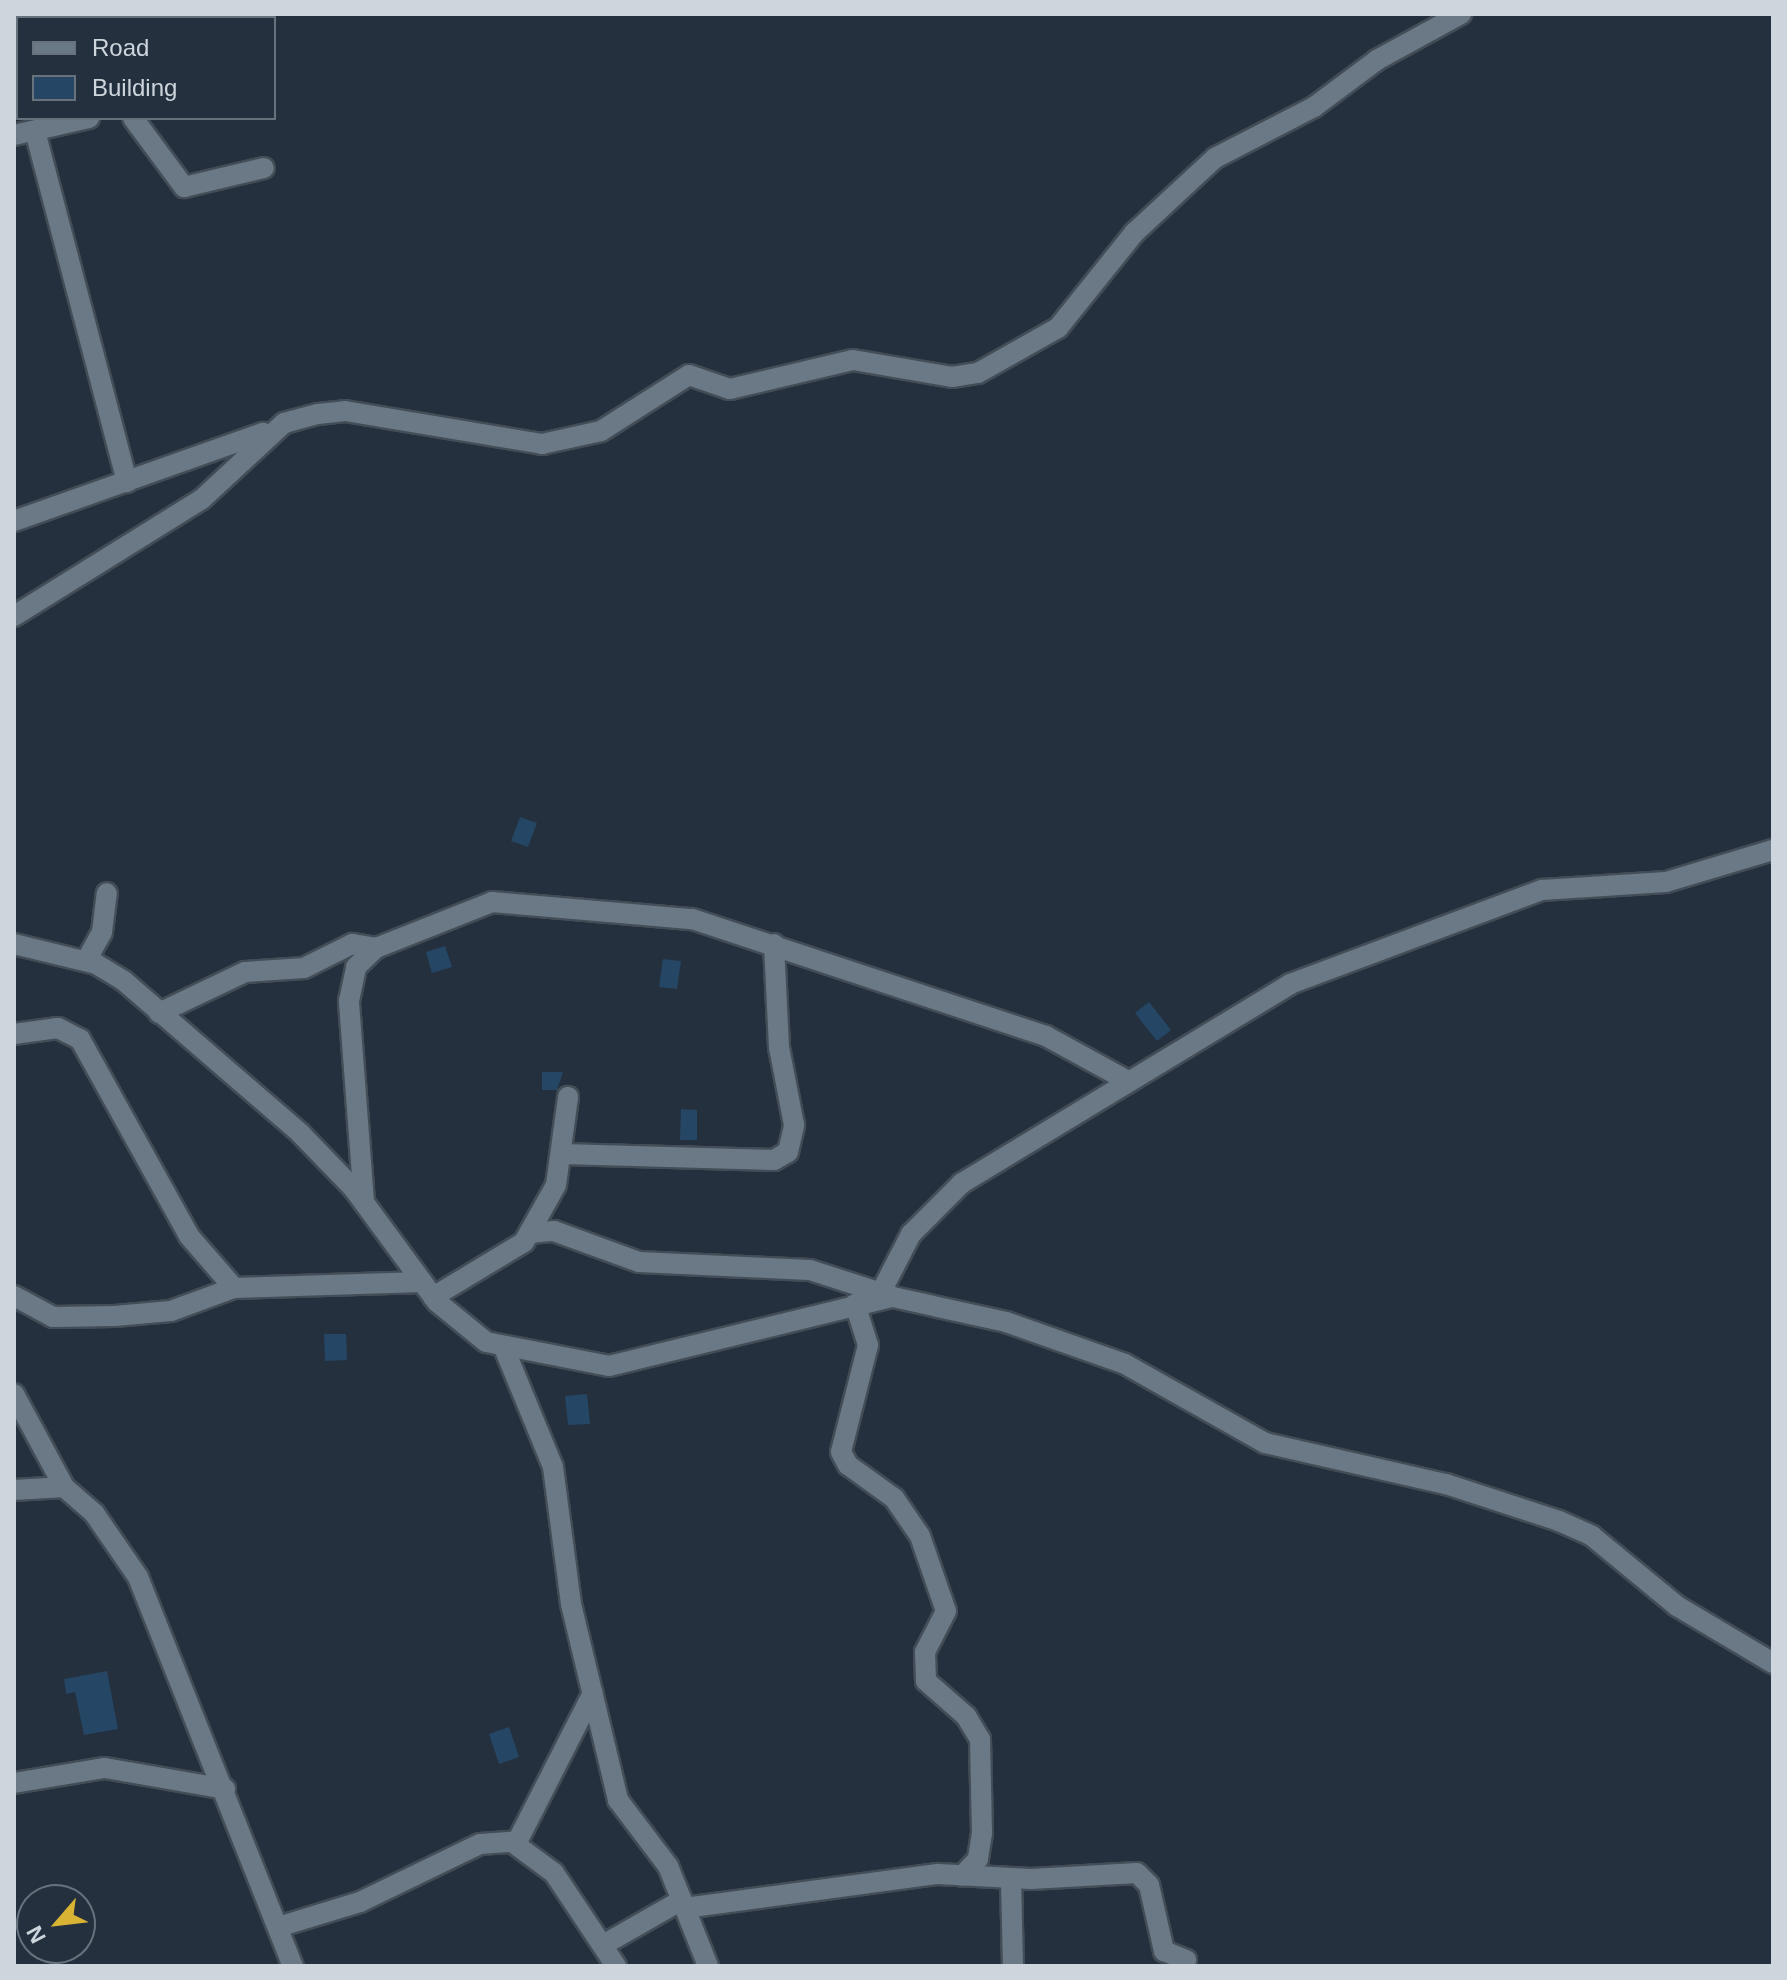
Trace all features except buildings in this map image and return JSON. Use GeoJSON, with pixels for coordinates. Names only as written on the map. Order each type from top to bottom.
{"type":"FeatureCollection","features":[{"type":"Feature","properties":{"kind":"street"},"geometry":{"type":"LineString","coordinates":[[14,521],[127,482],[198,462],[284,423],[345,411],[542,444],[601,431],[689,375],[730,389],[853,360],[952,377],[978,373],[1058,328],[1134,233],[1215,158],[1314,107],[1377,60],[1461,14]]}},
{"type":"Feature","properties":{"kind":"street"},"geometry":{"type":"LineString","coordinates":[[14,135],[81,120]]}},
{"type":"Feature","properties":{"kind":"street"},"geometry":{"type":"LineString","coordinates":[[134,120],[184,187],[264,168]]}},
{"type":"Feature","properties":{"kind":"street"},"geometry":{"type":"LineString","coordinates":[[35,131],[127,482]]}},
{"type":"Feature","properties":{"kind":"street"},"geometry":{"type":"LineString","coordinates":[[14,616],[202,499],[284,423]]}},
{"type":"Feature","properties":{"kind":"street"},"geometry":{"type":"LineString","coordinates":[[14,944],[86,961],[124,981],[300,1133],[364,1202],[427,1290],[470,1331],[504,1348],[582,1363],[640,1362],[879,1296],[911,1234],[944,1198],[1128,1081],[1290,984],[1542,890],[1691,878],[1773,850]]}},
{"type":"Feature","properties":{"kind":"street"},"geometry":{"type":"LineString","coordinates":[[86,961],[102,932],[107,893]]}},
{"type":"Feature","properties":{"kind":"street"},"geometry":{"type":"LineString","coordinates":[[364,1202],[349,1001],[356,967],[376,948],[492,902],[616,908],[692,919],[1046,1036],[1128,1081]]}},
{"type":"Feature","properties":{"kind":"street"},"geometry":{"type":"LineString","coordinates":[[159,1013],[254,969],[304,968],[352,944],[376,948]]}},
{"type":"Feature","properties":{"kind":"street"},"geometry":{"type":"LineString","coordinates":[[562,1154],[774,1160],[788,1152],[794,1125],[779,1047],[774,944]]}},
{"type":"Feature","properties":{"kind":"street"},"geometry":{"type":"LineString","coordinates":[[14,1034],[58,1028],[80,1039],[189,1236],[234,1288]]}},
{"type":"Feature","properties":{"kind":"street"},"geometry":{"type":"LineString","coordinates":[[14,1296],[53,1317],[171,1311],[234,1288],[427,1290],[510,1256],[530,1233],[556,1185],[568,1097]]}},
{"type":"Feature","properties":{"kind":"street"},"geometry":{"type":"LineString","coordinates":[[530,1233],[554,1231],[639,1262],[810,1270],[879,1296],[1057,1336],[1125,1364],[1265,1443],[1446,1484],[1559,1521],[1592,1536],[1677,1606],[1773,1663]]}},
{"type":"Feature","properties":{"kind":"street"},"geometry":{"type":"LineString","coordinates":[[855,1304],[868,1345],[841,1452],[848,1465],[894,1498],[920,1536],[946,1611],[925,1652],[926,1681],[966,1716],[980,1739],[982,1833],[978,1859],[962,1876]]}},
{"type":"Feature","properties":{"kind":"street"},"geometry":{"type":"LineString","coordinates":[[504,1348],[553,1467],[563,1558],[618,1800],[668,1866],[708,1966]]}},
{"type":"Feature","properties":{"kind":"street"},"geometry":{"type":"LineString","coordinates":[[14,1394],[64,1487],[94,1513],[138,1577],[293,1966]]}},
{"type":"Feature","properties":{"kind":"street"},"geometry":{"type":"LineString","coordinates":[[14,1490],[64,1487]]}},
{"type":"Feature","properties":{"kind":"street"},"geometry":{"type":"LineString","coordinates":[[516,1844],[593,1693]]}},
{"type":"Feature","properties":{"kind":"street"},"geometry":{"type":"LineString","coordinates":[[14,1783],[105,1768],[225,1789]]}},
{"type":"Feature","properties":{"kind":"street"},"geometry":{"type":"LineString","coordinates":[[278,1927],[360,1902],[480,1844],[516,1844],[554,1873],[616,1966]]}},
{"type":"Feature","properties":{"kind":"street"},"geometry":{"type":"LineString","coordinates":[[603,1945],[684,1904],[741,1896],[962,1876],[1011,1879],[1143,1876],[1164,1951],[1186,1960]]}},
{"type":"Feature","properties":{"kind":"street"},"geometry":{"type":"LineString","coordinates":[[1011,1879],[1013,1966]]}}]}
